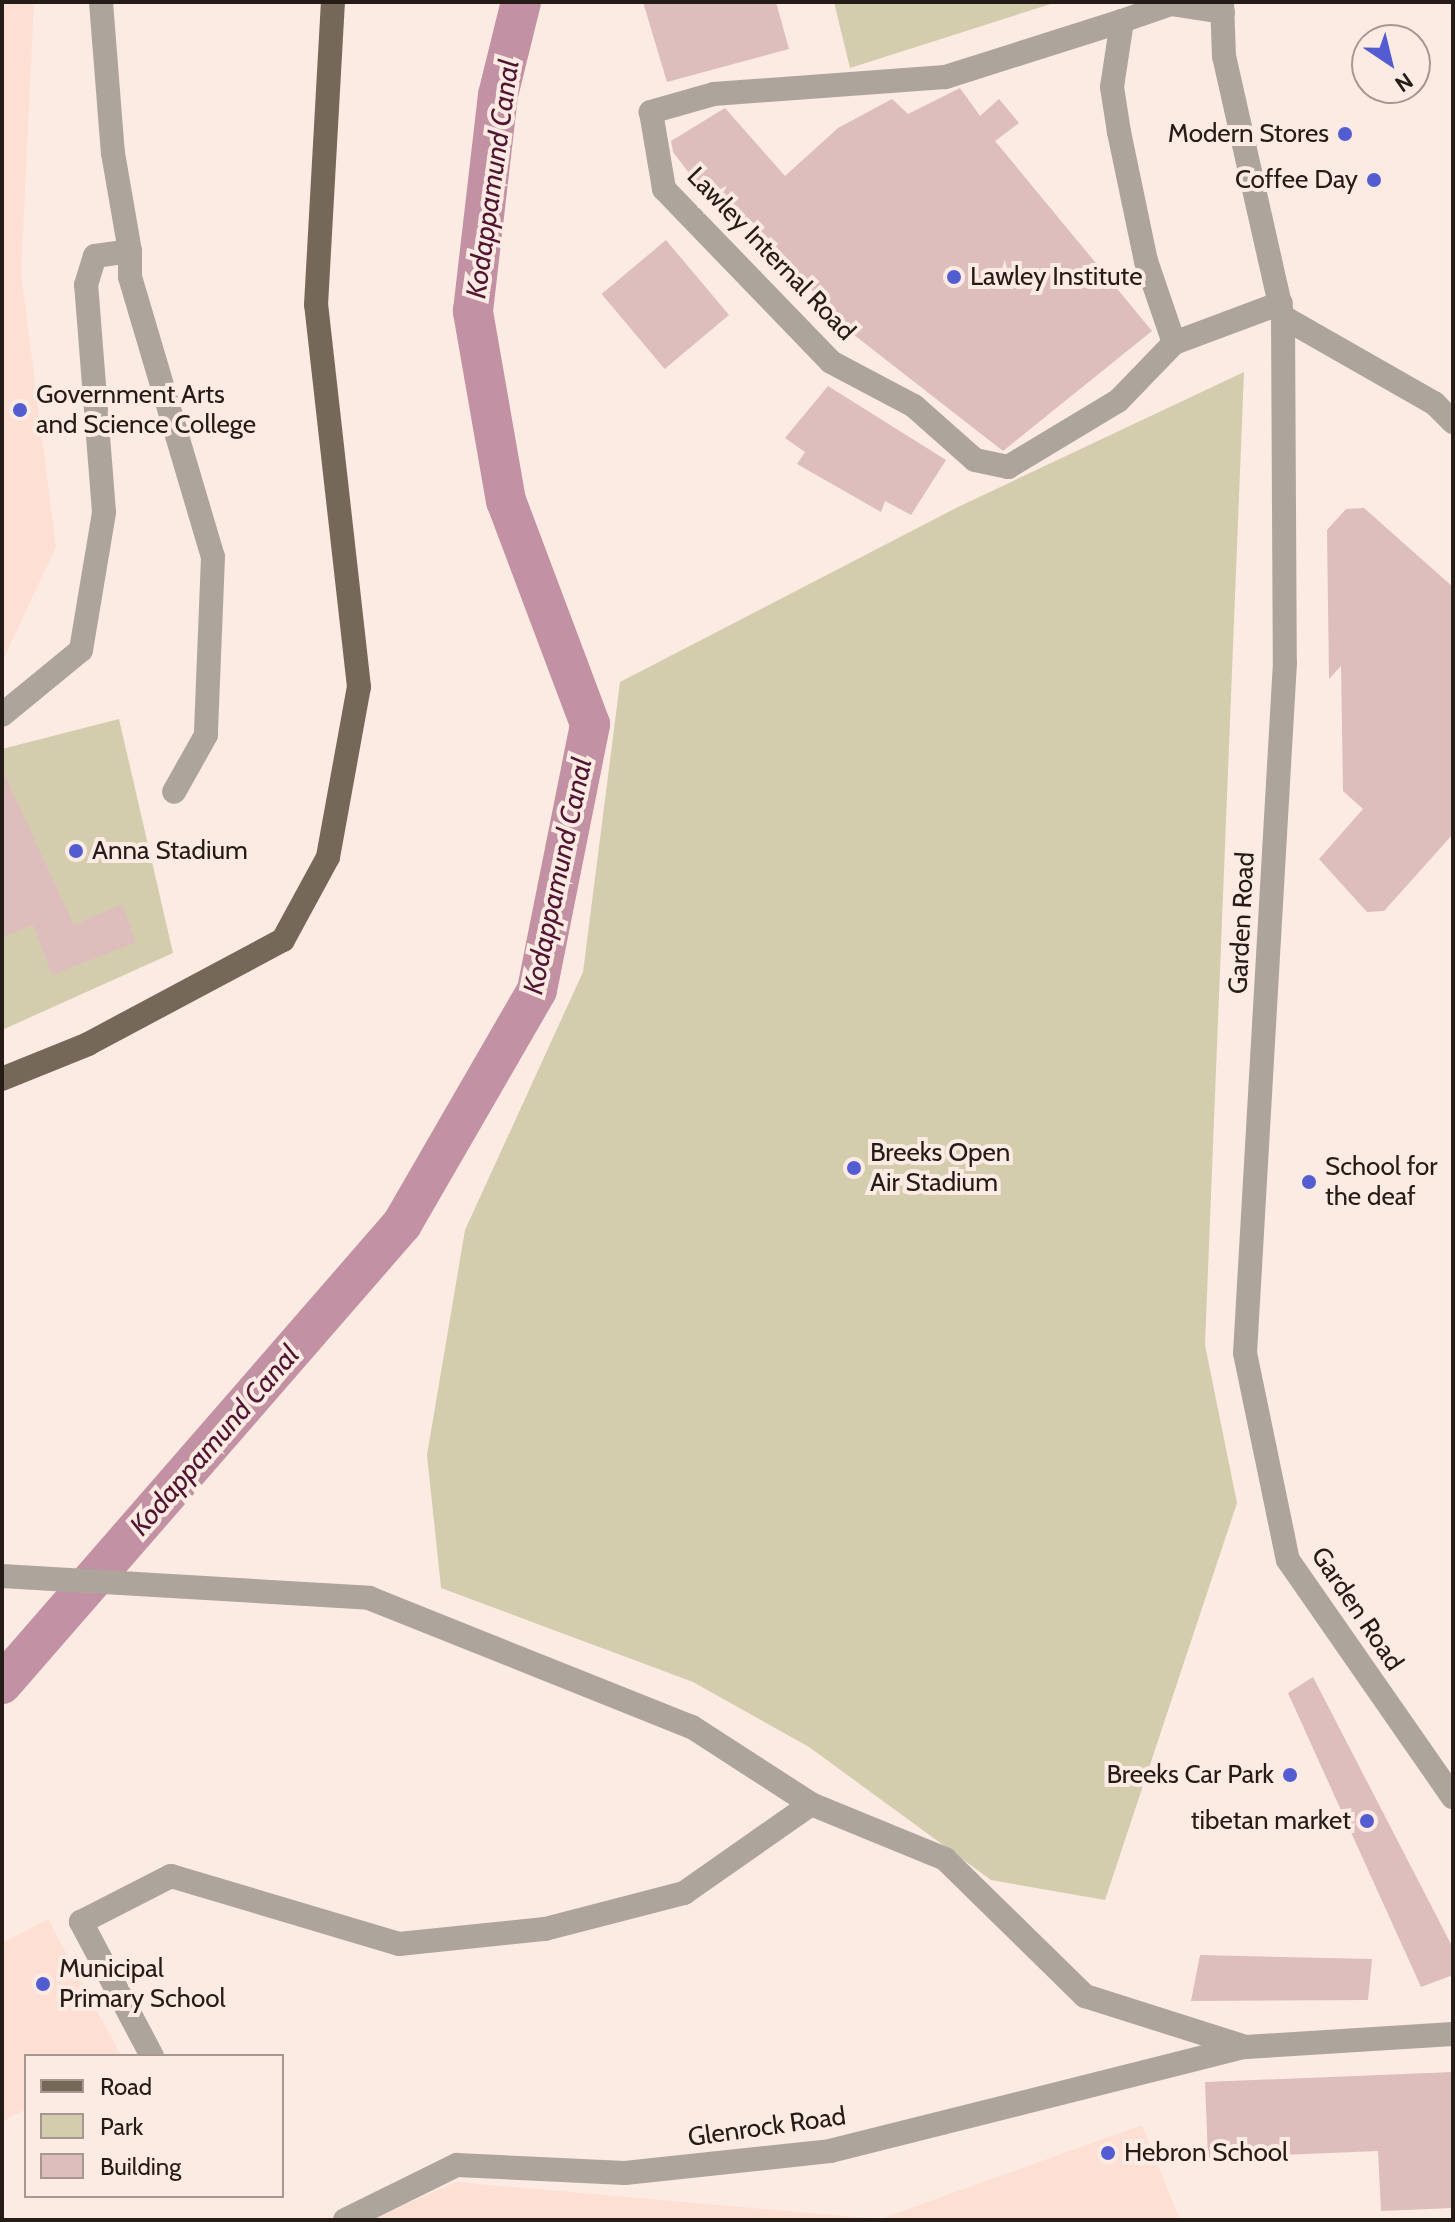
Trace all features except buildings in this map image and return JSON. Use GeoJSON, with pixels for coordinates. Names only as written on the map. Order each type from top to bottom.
{"type":"FeatureCollection","features":[{"type":"Feature","properties":{"kind":"main road"},"geometry":{"type":"LineString","coordinates":[[2,1079],[88,1044],[283,940],[328,857],[359,687],[316,305],[333,2]]}},
{"type":"Feature","properties":{"kind":"street"},"geometry":{"type":"LineString","coordinates":[[101,2],[113,153],[130,251],[130,277],[213,557],[206,735],[174,792]]}},
{"type":"Feature","properties":{"kind":"street"},"geometry":{"type":"LineString","coordinates":[[1222,7],[1171,4],[1122,21],[1112,87],[1146,261],[1174,343],[1282,310],[1434,403],[1453,422]]}},
{"type":"Feature","properties":{"kind":"street","name":"Garden Road"},"geometry":{"type":"LineString","coordinates":[[1222,7],[1224,56],[1282,310],[1285,662],[1245,1353],[1288,1560],[1453,1797]]}},
{"type":"Feature","properties":{"kind":"street","name":"Lawley Internal Road"},"geometry":{"type":"LineString","coordinates":[[1122,21],[945,77],[714,94],[651,112],[664,189],[831,362],[914,406],[975,460],[1008,467],[1118,401],[1174,343]]}},
{"type":"Feature","properties":{"kind":"street"},"geometry":{"type":"LineString","coordinates":[[2,715],[81,650],[104,512],[86,285],[95,256],[130,251]]}},
{"type":"Feature","properties":{"kind":"street"},"geometry":{"type":"LineString","coordinates":[[2,1576],[369,1598],[692,1727],[811,1804],[945,1859],[1085,1996],[1246,2047],[1453,2034]]}},
{"type":"Feature","properties":{"kind":"street"},"geometry":{"type":"LineString","coordinates":[[151,2054],[81,1922],[171,1876],[399,1944],[545,1929],[684,1893],[811,1804]]}},
{"type":"Feature","properties":{"kind":"street","name":"Glenrock Road"},"geometry":{"type":"LineString","coordinates":[[345,2220],[457,2165],[625,2173],[830,2151],[1246,2047]]}},
{"type":"Feature","properties":{"kind":"shaded area","name":"Government Arts and Science College"},"geometry":{"type":"Polygon","coordinates":[[[2,2],[34,2],[21,273],[56,547],[2,662],[2,2]]]}},
{"type":"Feature","properties":{"kind":"shaded area","name":"Municipal Primary School"},"geometry":{"type":"Polygon","coordinates":[[[48,1919],[120,2054],[24,2054],[24,2110],[2,2122],[2,1943],[48,1919]]]}},
{"type":"Feature","properties":{"kind":"shaded area","name":"Hebron School"},"geometry":{"type":"Polygon","coordinates":[[[1142,2125],[1180,2220],[370,2220],[456,2182],[880,2219],[1142,2125]]]}},
{"type":"Feature","properties":{"kind":"green space"},"geometry":{"type":"Polygon","coordinates":[[[834,2],[1057,2],[850,68],[834,2]]]}},
{"type":"Feature","properties":{"kind":"green space","name":"Breeks Open Air Stadium"},"geometry":{"type":"Polygon","coordinates":[[[1244,372],[1205,1345],[1237,1503],[1105,1900],[991,1880],[809,1747],[693,1682],[441,1588],[427,1455],[465,1230],[583,972],[620,682],[958,507],[1244,372]]]}},
{"type":"Feature","properties":{"kind":"green space","name":"Anna Stadium"},"geometry":{"type":"Polygon","coordinates":[[[119,719],[173,953],[2,1030],[2,749],[119,719]]]}},
{"type":"Feature","properties":{"kind":"waterway","name":"Kodappamund Canal"},"geometry":{"type":"LineString","coordinates":[[2,1684],[402,1224],[537,990],[590,724],[506,501],[473,311],[498,95],[521,2]]}},
{"type":"Feature","properties":{"kind":"place","name":"Modern Stores"},"geometry":{"type":"Point","coordinates":[1345,134]}},
{"type":"Feature","properties":{"kind":"place","name":"Coffee Day"},"geometry":{"type":"Point","coordinates":[1374,180]}},
{"type":"Feature","properties":{"kind":"place","name":"Lawley Institute"},"geometry":{"type":"Point","coordinates":[954,277]}},
{"type":"Feature","properties":{"kind":"place","name":"Government Arts and Science College"},"geometry":{"type":"Point","coordinates":[20,410]}},
{"type":"Feature","properties":{"kind":"place","name":"Anna Stadium"},"geometry":{"type":"Point","coordinates":[76,851]}},
{"type":"Feature","properties":{"kind":"place","name":"Breeks Open Air Stadium"},"geometry":{"type":"Point","coordinates":[854,1168]}},
{"type":"Feature","properties":{"kind":"place","name":"School for the deaf"},"geometry":{"type":"Point","coordinates":[1309,1182]}},
{"type":"Feature","properties":{"kind":"place","name":"Breeks Car Park"},"geometry":{"type":"Point","coordinates":[1290,1775]}},
{"type":"Feature","properties":{"kind":"place","name":"tibetan market"},"geometry":{"type":"Point","coordinates":[1367,1821]}},
{"type":"Feature","properties":{"kind":"place","name":"Municipal Primary School"},"geometry":{"type":"Point","coordinates":[43,1984]}},
{"type":"Feature","properties":{"kind":"place","name":"Hebron School"},"geometry":{"type":"Point","coordinates":[1108,2153]}}]}
